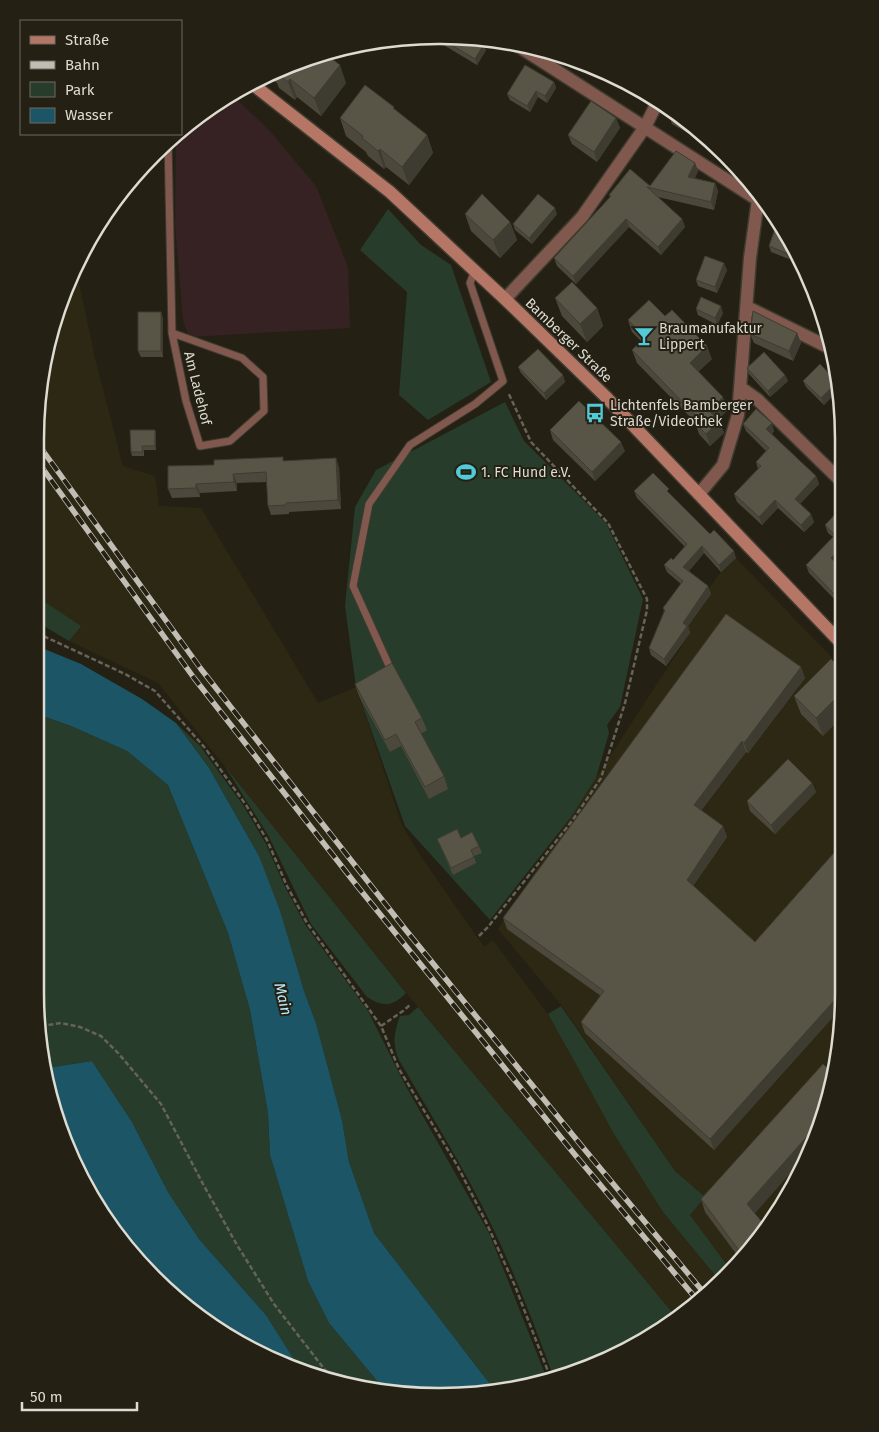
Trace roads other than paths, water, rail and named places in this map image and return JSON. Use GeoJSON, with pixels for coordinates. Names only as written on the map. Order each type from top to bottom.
{"type":"FeatureCollection","features":[{"type":"Feature","properties":{"kind":"street"},"geometry":{"type":"LineString","coordinates":[[532,55],[748,193]]}},
{"type":"Feature","properties":{"kind":"street","name":"Bamberger Straße"},"geometry":{"type":"LineString","coordinates":[[258,88],[390,192],[475,270],[605,396],[835,637]]}},
{"type":"Feature","properties":{"kind":"street"},"geometry":{"type":"LineString","coordinates":[[505,299],[582,217],[645,126],[655,107]]}},
{"type":"Feature","properties":{"kind":"street"},"geometry":{"type":"LineString","coordinates":[[699,494],[723,465],[738,415],[750,258],[761,209]]}},
{"type":"Feature","properties":{"kind":"street"},"geometry":{"type":"LineString","coordinates":[[747,307],[824,345]]}},
{"type":"Feature","properties":{"kind":"street"},"geometry":{"type":"LineString","coordinates":[[741,388],[758,400],[835,475]]}},
{"type":"Feature","properties":{"kind":"lane","name":"Am Ladehof"},"geometry":{"type":"LineString","coordinates":[[168,153],[172,333],[186,401],[200,446],[230,441],[264,411],[263,377],[242,358],[172,333]]}},
{"type":"Feature","properties":{"kind":"lane"},"geometry":{"type":"LineString","coordinates":[[391,670],[353,586],[369,504],[410,445],[475,404],[503,381],[470,283],[475,270]]}},
{"type":"Feature","properties":{"kind":"water","name":"Main"},"geometry":{"type":"Polygon","coordinates":[[[44,649],[81,664],[142,699],[176,723],[209,768],[259,856],[280,911],[304,991],[316,1023],[342,1120],[349,1162],[374,1233],[491,1385],[440,1388],[379,1384],[329,1323],[308,1281],[270,1155],[268,1113],[250,1010],[228,933],[168,785],[127,751],[71,726],[44,716],[44,649]]]}},
{"type":"Feature","properties":{"kind":"water"},"geometry":{"type":"Polygon","coordinates":[[[92,1061],[132,1122],[168,1192],[199,1239],[266,1315],[295,1361],[264,1347],[220,1322],[179,1290],[142,1253],[110,1212],[85,1168],[65,1120],[51,1067],[92,1061]]]}},
{"type":"Feature","properties":{"kind":"railway"},"geometry":{"type":"LineString","coordinates":[[44,452],[201,669],[405,929],[701,1289]]}},
{"type":"Feature","properties":{"kind":"railway"},"geometry":{"type":"LineString","coordinates":[[44,470],[194,678],[358,887],[576,1156],[693,1295]]}},
{"type":"Feature","properties":{"kind":"place","name":"Braumanufaktur Lippert"},"geometry":{"type":"Point","coordinates":[644,336]}},
{"type":"Feature","properties":{"kind":"place","name":"Lichtenfels Bamberger Straße/Videothek"},"geometry":{"type":"Point","coordinates":[595,413]}},
{"type":"Feature","properties":{"kind":"place","name":"1. FC Hund e.V."},"geometry":{"type":"Point","coordinates":[466,472]}}]}
